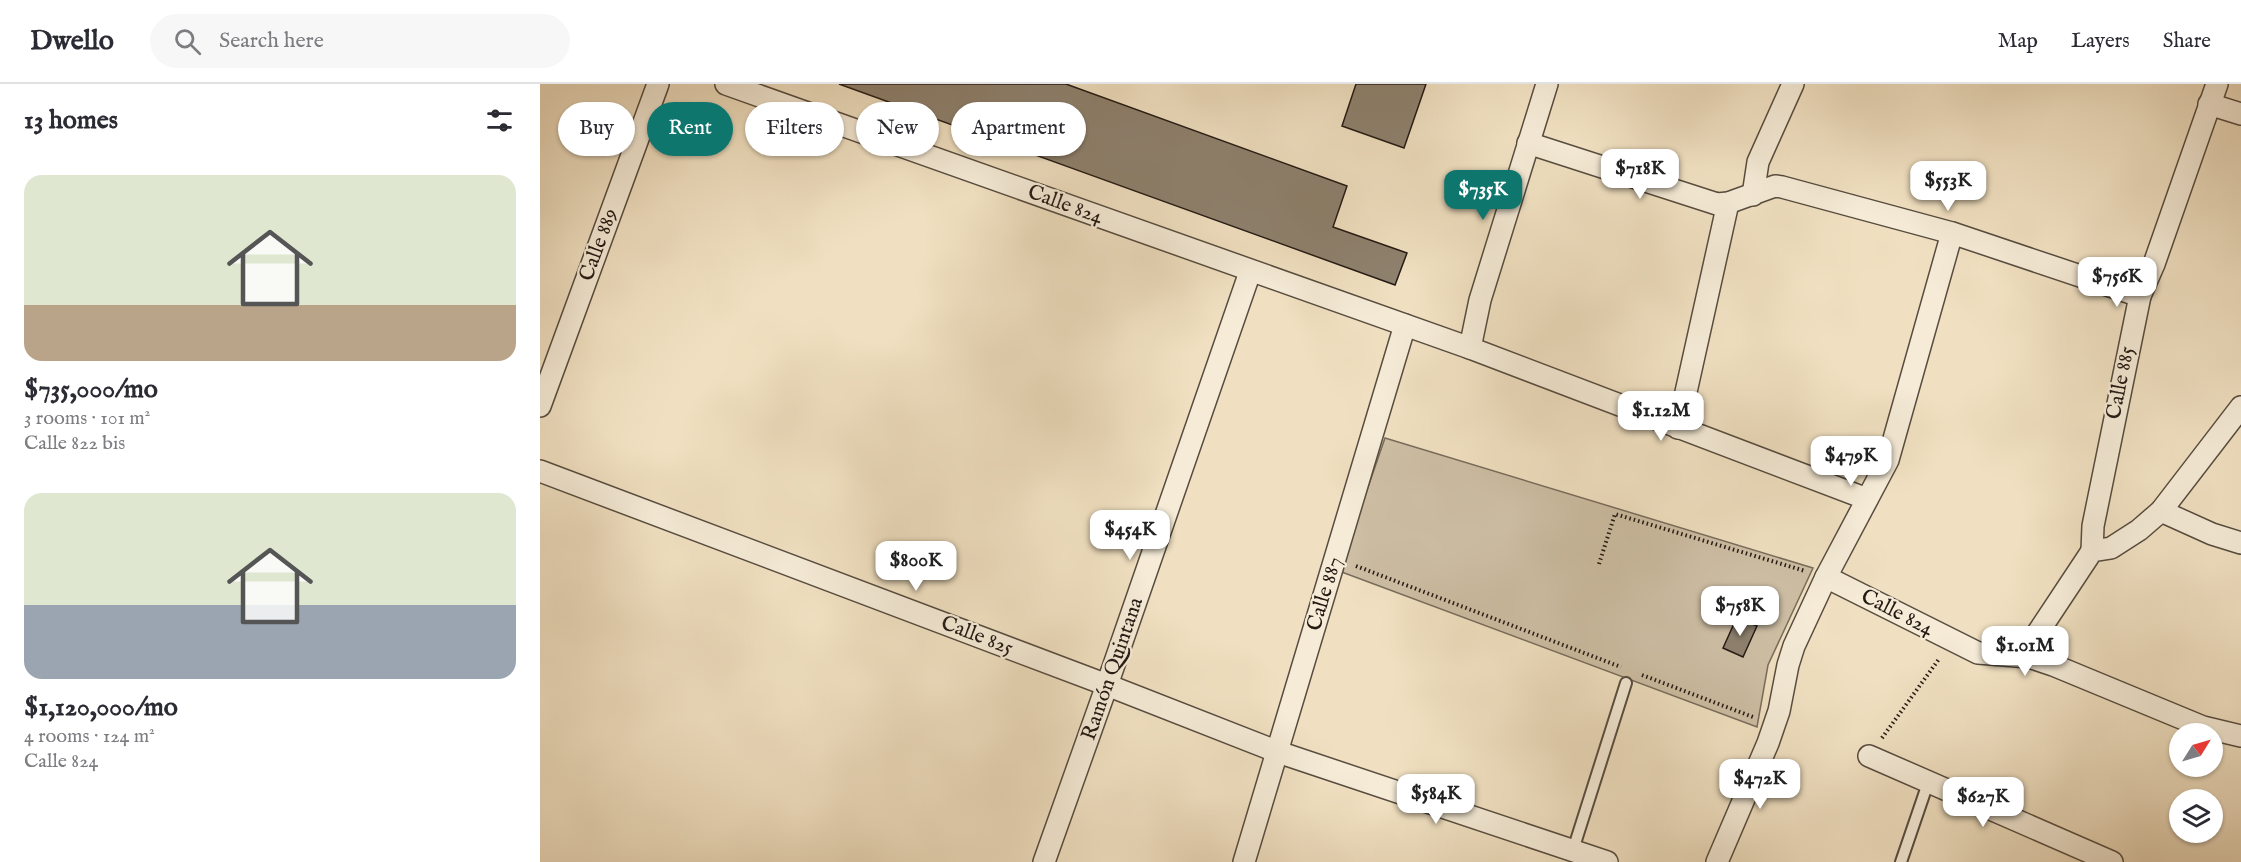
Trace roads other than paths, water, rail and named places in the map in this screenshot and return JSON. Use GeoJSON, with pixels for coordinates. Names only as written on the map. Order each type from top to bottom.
{"type":"FeatureCollection","features":[{"type":"Feature","properties":{"kind":"street","name":"Calle 889"},"geometry":{"type":"LineString","coordinates":[[540,406],[658,84]]}},
{"type":"Feature","properties":{"kind":"street","name":"Calle 824"},"geometry":{"type":"LineString","coordinates":[[726,84],[1250,272],[1470,348]]}},
{"type":"Feature","properties":{"kind":"street"},"geometry":{"type":"LineString","coordinates":[[1547,84],[1480,300],[1470,348],[1867,499]]}},
{"type":"Feature","properties":{"kind":"street"},"geometry":{"type":"LineString","coordinates":[[1753,195],[1758,162],[1792,84]]}},
{"type":"Feature","properties":{"kind":"street","name":"Calle 885"},"geometry":{"type":"LineString","coordinates":[[2092,551],[2093,526],[2140,296],[2154,264],[2217,84]]}},
{"type":"Feature","properties":{"kind":"street"},"geometry":{"type":"LineString","coordinates":[[2209,104],[2241,114]]}},
{"type":"Feature","properties":{"kind":"street"},"geometry":{"type":"LineString","coordinates":[[1528,143],[1717,204],[1728,203],[1775,186],[1782,187],[1952,233],[2140,296]]}},
{"type":"Feature","properties":{"kind":"street"},"geometry":{"type":"LineString","coordinates":[[1678,428],[1728,203]]}},
{"type":"Feature","properties":{"kind":"street"},"geometry":{"type":"LineString","coordinates":[[1716,862],[1771,734],[1794,646],[1826,577],[1888,460],[1952,233]]}},
{"type":"Feature","properties":{"kind":"street","name":"Ramón Quintana"},"geometry":{"type":"LineString","coordinates":[[1044,862],[1250,272]]}},
{"type":"Feature","properties":{"kind":"street","name":"Calle 887"},"geometry":{"type":"LineString","coordinates":[[1244,862],[1406,325]]}},
{"type":"Feature","properties":{"kind":"street"},"geometry":{"type":"LineString","coordinates":[[2029,657],[2035,637],[2092,551],[2110,548],[2139,530],[2161,511],[2241,407]]}},
{"type":"Feature","properties":{"kind":"street","name":"Calle 825"},"geometry":{"type":"LineString","coordinates":[[540,471],[1278,752],[1607,862]]}},
{"type":"Feature","properties":{"kind":"street"},"geometry":{"type":"LineString","coordinates":[[2161,511],[2212,534],[2241,543]]}},
{"type":"Feature","properties":{"kind":"street","name":"Calle 824"},"geometry":{"type":"LineString","coordinates":[[1826,577],[1978,653],[2029,657],[2203,727],[2241,736]]}},
{"type":"Feature","properties":{"kind":"street"},"geometry":{"type":"LineString","coordinates":[[1869,756],[2112,862]]}},
{"type":"Feature","properties":{"kind":"lane"},"geometry":{"type":"LineString","coordinates":[[1573,850],[1626,683]]}},
{"type":"Feature","properties":{"kind":"lane"},"geometry":{"type":"LineString","coordinates":[[1901,862],[1929,783]]}}]}
